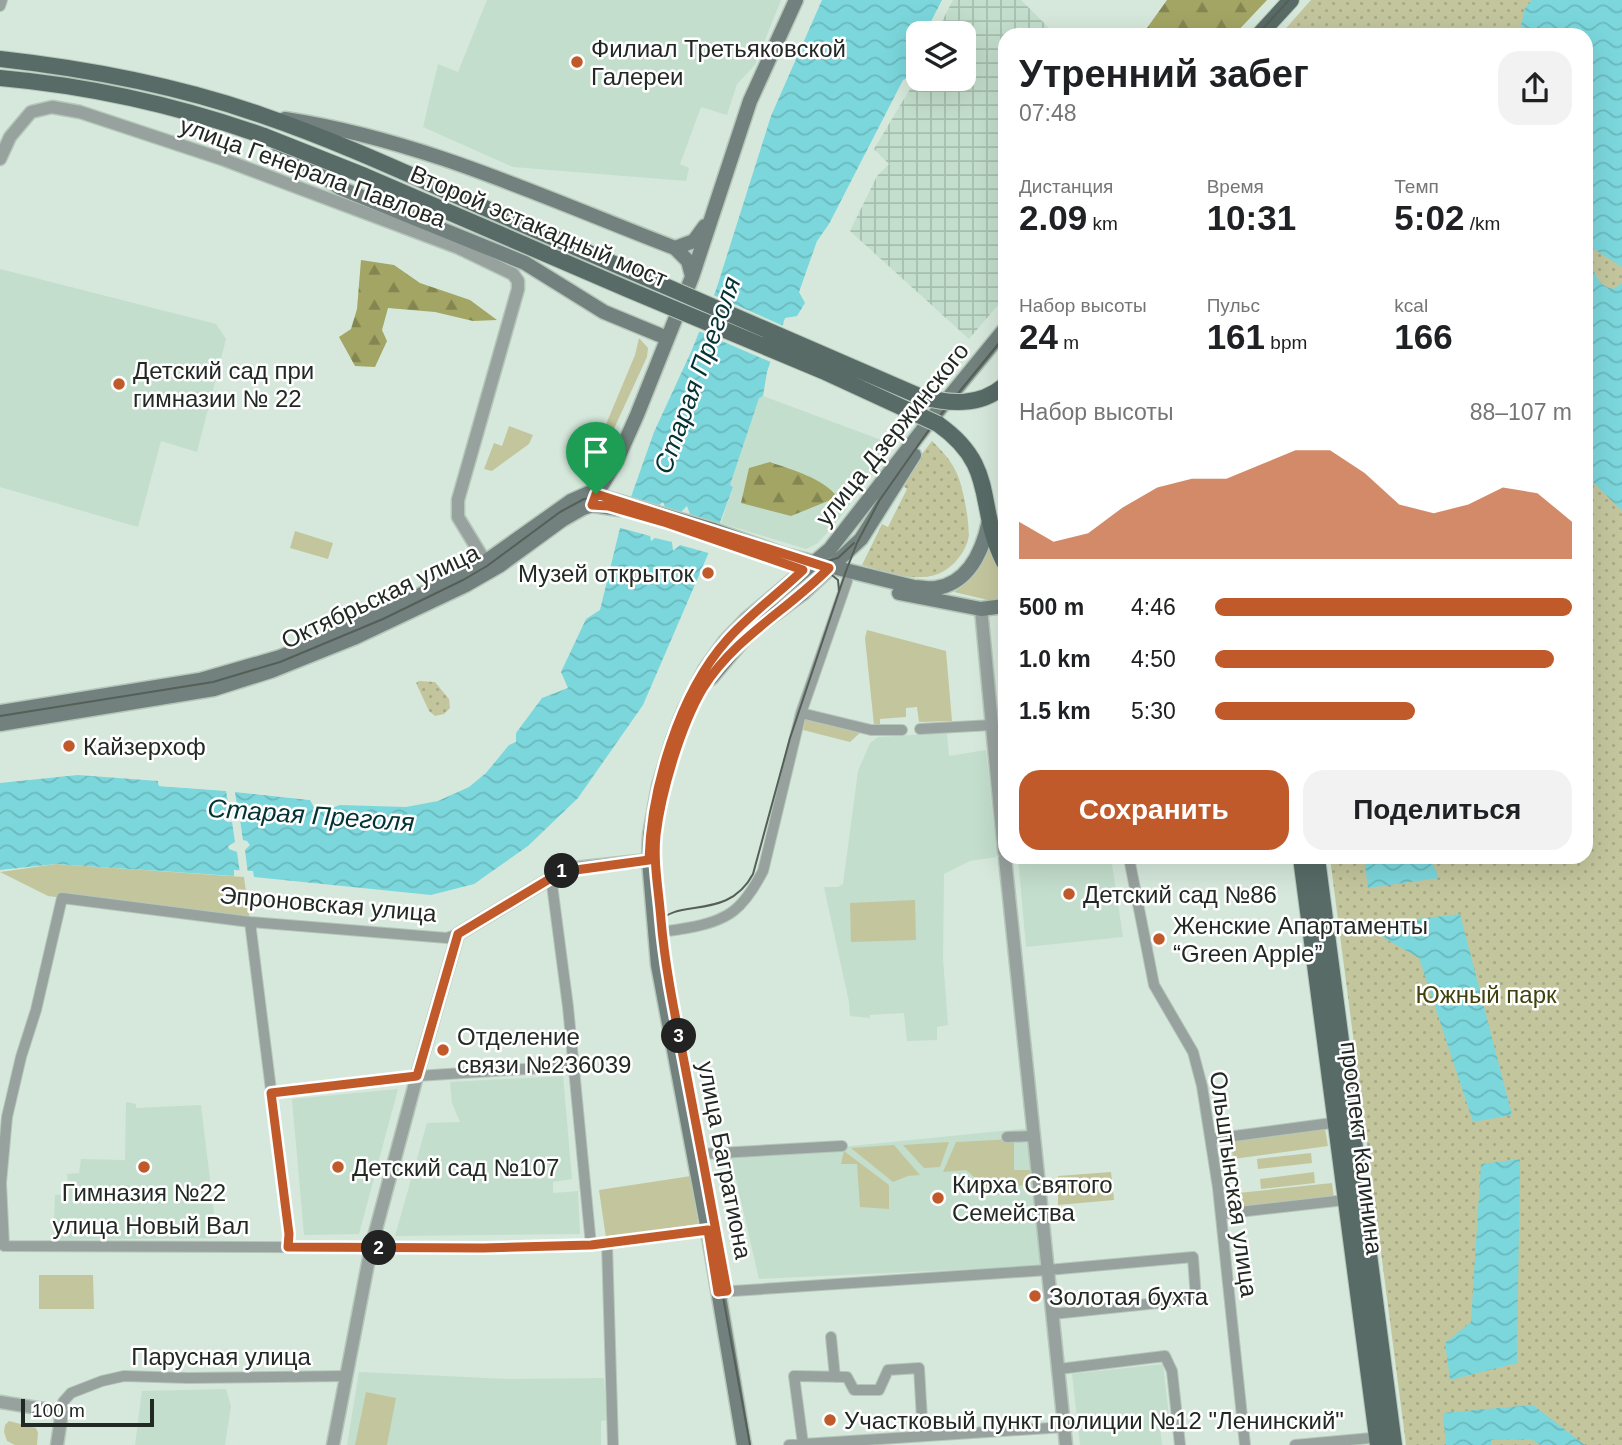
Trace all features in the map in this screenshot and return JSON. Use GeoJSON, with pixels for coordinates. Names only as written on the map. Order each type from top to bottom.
{"type":"FeatureCollection","features":[{"type":"Feature","properties":{"kind":"main road"},"geometry":{"type":"LineString","coordinates":[[796,0],[750,102],[692,277],[602,501],[713,534],[808,567],[911,596],[981,609],[998,607]]}},
{"type":"Feature","properties":{"kind":"main road"},"geometry":{"type":"LineString","coordinates":[[1265,28],[1291,0]]}},
{"type":"Feature","properties":{"kind":"main road","name":"Второй эстакадный мост"},"geometry":{"type":"LineString","coordinates":[[3,59],[141,81],[266,116],[363,155],[919,396],[951,403],[970,402],[998,390]]}},
{"type":"Feature","properties":{"kind":"main road","name":"Второй эстакадный мост"},"geometry":{"type":"LineString","coordinates":[[0,78],[140,100],[264,136],[365,176],[823,371],[938,424],[965,446],[975,460],[989,521],[998,546]]}},
{"type":"Feature","properties":{"kind":"main road"},"geometry":{"type":"LineString","coordinates":[[266,116],[319,124],[402,144],[501,178],[676,248],[688,261],[692,277]]}},
{"type":"Feature","properties":{"kind":"main road"},"geometry":{"type":"LineString","coordinates":[[264,136],[340,188],[526,264],[616,318],[667,338]]}},
{"type":"Feature","properties":{"kind":"main road"},"geometry":{"type":"LineString","coordinates":[[676,248],[694,241],[713,213]]}},
{"type":"Feature","properties":{"kind":"main road","name":"улица Дзержинского"},"geometry":{"type":"LineString","coordinates":[[808,567],[830,549],[998,338]]}},
{"type":"Feature","properties":{"kind":"main road","name":"улица Дзержинского"},"geometry":{"type":"LineString","coordinates":[[834,574],[861,539],[928,434],[998,347]]}},
{"type":"Feature","properties":{"kind":"main road","name":"Октябрьская улица"},"geometry":{"type":"LineString","coordinates":[[0,724],[214,689],[264,674],[356,637],[488,567],[562,520],[602,501]]}},
{"type":"Feature","properties":{"kind":"main road","name":"Второй эстакадный мост"},"geometry":{"type":"LineString","coordinates":[[834,574],[914,587],[936,588],[951,584],[975,562],[989,521]]}},
{"type":"Feature","properties":{"kind":"main road","name":"Октябрьская улица"},"geometry":{"type":"LineString","coordinates":[[0,712],[200,680],[268,661],[488,567]]}},
{"type":"Feature","properties":{"kind":"main road","name":"улица Багратиона"},"geometry":{"type":"LineString","coordinates":[[712,1229],[658,965],[650,835],[663,772],[684,711],[705,670],[725,642],[747,619],[808,567]]}},
{"type":"Feature","properties":{"kind":"main road","name":"улица Багратиона"},"geometry":{"type":"LineString","coordinates":[[652,860],[670,774],[688,720],[703,689],[743,640],[834,574]]}},
{"type":"Feature","properties":{"kind":"main road","name":"проспект Калинина"},"geometry":{"type":"LineString","coordinates":[[1302,864],[1343,1121],[1385,1441]]}},
{"type":"Feature","properties":{"kind":"main road","name":"проспект Калинина"},"geometry":{"type":"LineString","coordinates":[[1318,864],[1343,1121],[1345,1200],[1385,1441]]}},
{"type":"Feature","properties":{"kind":"main road","name":"улица Багратиона"},"geometry":{"type":"LineString","coordinates":[[658,932],[702,1154],[744,1445]]}},
{"type":"Feature","properties":{"kind":"main road","name":"улица Багратиона"},"geometry":{"type":"LineString","coordinates":[[722,1292],[752,1445]]}},
{"type":"Feature","properties":{"kind":"street"},"geometry":{"type":"LineString","coordinates":[[0,6],[2,0]]}},
{"type":"Feature","properties":{"kind":"street","name":"улица Генерала Павлова"},"geometry":{"type":"LineString","coordinates":[[0,159],[10,137],[31,111],[52,107],[80,112],[209,155],[459,248],[513,274],[518,281],[518,289],[458,499],[458,517],[488,567]]}},
{"type":"Feature","properties":{"kind":"street"},"geometry":{"type":"LineString","coordinates":[[658,932],[714,923],[726,918],[758,882],[764,871],[834,574]]}},
{"type":"Feature","properties":{"kind":"street"},"geometry":{"type":"LineString","coordinates":[[981,609],[998,788]]}},
{"type":"Feature","properties":{"kind":"street"},"geometry":{"type":"LineString","coordinates":[[801,713],[871,730],[902,730]]}},
{"type":"Feature","properties":{"kind":"street"},"geometry":{"type":"LineString","coordinates":[[920,729],[992,725]]}},
{"type":"Feature","properties":{"kind":"street","name":"Эпроновская улица"},"geometry":{"type":"LineString","coordinates":[[4,1246],[1,1183],[7,1117],[62,898],[250,922],[447,938],[458,934],[551,877],[575,868],[652,860]]}},
{"type":"Feature","properties":{"kind":"street"},"geometry":{"type":"LineString","coordinates":[[1006,864],[1066,1445]]}},
{"type":"Feature","properties":{"kind":"street","name":"Ольштынская улица"},"geometry":{"type":"LineString","coordinates":[[1130,864],[1154,985],[1192,1052],[1202,1086],[1212,1139],[1221,1214],[1245,1445]]}},
{"type":"Feature","properties":{"kind":"street"},"geometry":{"type":"LineString","coordinates":[[551,877],[565,983],[591,1245]]}},
{"type":"Feature","properties":{"kind":"street"},"geometry":{"type":"LineString","coordinates":[[250,922],[289,1234],[288,1247]]}},
{"type":"Feature","properties":{"kind":"street"},"geometry":{"type":"LineString","coordinates":[[333,1445],[371,1248],[458,934]]}},
{"type":"Feature","properties":{"kind":"street"},"geometry":{"type":"LineString","coordinates":[[271,1093],[417,1076],[572,1066]]}},
{"type":"Feature","properties":{"kind":"street"},"geometry":{"type":"LineString","coordinates":[[1212,1139],[1343,1121]]}},
{"type":"Feature","properties":{"kind":"street"},"geometry":{"type":"LineString","coordinates":[[1007,1137],[1034,1136]]}},
{"type":"Feature","properties":{"kind":"street"},"geometry":{"type":"LineString","coordinates":[[702,1154],[842,1146]]}},
{"type":"Feature","properties":{"kind":"street"},"geometry":{"type":"LineString","coordinates":[[1221,1214],[1345,1200]]}},
{"type":"Feature","properties":{"kind":"street","name":"улица Новый Вал"},"geometry":{"type":"LineString","coordinates":[[4,1246],[371,1248],[591,1245],[712,1229]]}},
{"type":"Feature","properties":{"kind":"street"},"geometry":{"type":"LineString","coordinates":[[607,1244],[614,1445]]}},
{"type":"Feature","properties":{"kind":"street"},"geometry":{"type":"LineString","coordinates":[[722,1292],[1048,1270],[1194,1257],[1196,1299],[1053,1314]]}},
{"type":"Feature","properties":{"kind":"street"},"geometry":{"type":"LineString","coordinates":[[831,1337],[835,1377]]}},
{"type":"Feature","properties":{"kind":"street"},"geometry":{"type":"LineString","coordinates":[[1059,1369],[1165,1356],[1172,1371],[1180,1445]]}},
{"type":"Feature","properties":{"kind":"street"},"geometry":{"type":"LineString","coordinates":[[803,1444],[794,1377],[848,1377],[854,1390],[879,1390],[888,1370],[919,1368],[923,1436]]}},
{"type":"Feature","properties":{"kind":"street","name":"Парусная улица"},"geometry":{"type":"LineString","coordinates":[[62,1412],[63,1402],[71,1393],[124,1376],[345,1376]]}},
{"type":"Feature","properties":{"kind":"street"},"geometry":{"type":"LineString","coordinates":[[0,1402],[62,1412],[57,1445]]}},
{"type":"Feature","properties":{"kind":"street"},"geometry":{"type":"LineString","coordinates":[[789,1445],[1065,1427]]}},
{"type":"Feature","properties":{"kind":"street"},"geometry":{"type":"LineString","coordinates":[[1295,1445],[1385,1441]]}},
{"type":"Feature","properties":{"kind":"shaded area","name":"Филиал Третьяковской Галереи"},"geometry":{"type":"Polygon","coordinates":[[[487,0],[781,0],[755,65],[737,84],[727,115],[701,107],[680,164],[689,168],[686,181],[513,167],[423,127],[438,64],[458,72],[487,0]]]}},
{"type":"Feature","properties":{"kind":"shaded area"},"geometry":{"type":"Polygon","coordinates":[[[953,0],[1021,0],[1049,28],[998,28],[998,305],[969,339],[850,231],[877,176],[889,164],[874,149],[909,91],[976,91],[976,21],[942,21],[953,0]]]}},
{"type":"Feature","properties":{"kind":"shaded area","name":"Детский сад при гимназии № 22"},"geometry":{"type":"Polygon","coordinates":[[[0,269],[216,324],[226,339],[197,452],[161,441],[138,527],[0,487],[0,269]]]}},
{"type":"Feature","properties":{"kind":"shaded area"},"geometry":{"type":"Polygon","coordinates":[[[763,396],[892,444],[839,519],[818,543],[806,549],[721,523],[733,487],[730,485],[759,397],[763,396]]]}},
{"type":"Feature","properties":{"kind":"shaded area"},"geometry":{"type":"Polygon","coordinates":[[[947,733],[949,756],[986,750],[997,857],[970,861],[944,874],[943,959],[948,1025],[937,1027],[937,1040],[907,1041],[904,1013],[870,1015],[870,1018],[850,1016],[824,887],[838,887],[843,884],[858,771],[870,743],[878,737],[947,733]]]}},
{"type":"Feature","properties":{"kind":"shaded area","name":"Детский сад №86"},"geometry":{"type":"Polygon","coordinates":[[[1019,864],[1112,864],[1123,937],[1026,947],[1019,864]]]}},
{"type":"Feature","properties":{"kind":"shaded area"},"geometry":{"type":"Polygon","coordinates":[[[563,1076],[572,1179],[553,1182],[553,1193],[578,1191],[580,1234],[395,1236],[427,1123],[460,1122],[452,1103],[450,1082],[563,1076]]]}},
{"type":"Feature","properties":{"kind":"shaded area","name":"Детский сад №107"},"geometry":{"type":"Polygon","coordinates":[[[398,1089],[359,1234],[304,1235],[292,1099],[398,1089]]]}},
{"type":"Feature","properties":{"kind":"shaded area","name":"Гимназия №22"},"geometry":{"type":"Polygon","coordinates":[[[126,1102],[136,1104],[136,1108],[201,1105],[217,1238],[53,1240],[55,1195],[69,1194],[67,1174],[79,1173],[81,1159],[125,1160],[126,1102]]]}},
{"type":"Feature","properties":{"kind":"shaded area"},"geometry":{"type":"Polygon","coordinates":[[[1031,1128],[1040,1266],[759,1279],[731,1158],[1031,1128]]]}},
{"type":"Feature","properties":{"kind":"shaded area"},"geometry":{"type":"Polygon","coordinates":[[[1163,1364],[1170,1425],[1160,1427],[1162,1445],[1080,1445],[1072,1374],[1163,1364]]]}},
{"type":"Feature","properties":{"kind":"shaded area"},"geometry":{"type":"Polygon","coordinates":[[[359,1372],[507,1379],[604,1378],[607,1420],[601,1421],[601,1445],[347,1445],[359,1372]]]}},
{"type":"Feature","properties":{"kind":"shaded area"},"geometry":{"type":"Polygon","coordinates":[[[226,1389],[231,1406],[225,1445],[135,1445],[142,1391],[226,1389]]]}},
{"type":"Feature","properties":{"kind":"green space"},"geometry":{"type":"Polygon","coordinates":[[[1167,0],[1267,0],[1241,28],[1147,28],[1167,0]]]}},
{"type":"Feature","properties":{"kind":"green space","name":"Южный парк"},"geometry":{"type":"Polygon","coordinates":[[[1311,0],[1622,0],[1622,1445],[1406,1445],[1331,864],[1593,864],[1593,28],[1286,28],[1311,0]]]}},
{"type":"Feature","properties":{"kind":"green space"},"geometry":{"type":"Polygon","coordinates":[[[361,260],[394,265],[420,283],[470,300],[497,320],[473,321],[435,312],[388,308],[382,330],[387,341],[375,367],[355,366],[339,337],[351,329],[357,309],[361,260]]]}},
{"type":"Feature","properties":{"kind":"green space"},"geometry":{"type":"Polygon","coordinates":[[[639,338],[648,348],[647,357],[594,472],[587,479],[584,477],[635,355],[639,338]]]}},
{"type":"Feature","properties":{"kind":"green space"},"geometry":{"type":"Polygon","coordinates":[[[509,426],[533,435],[529,444],[492,471],[484,469],[494,443],[502,446],[509,426]]]}},
{"type":"Feature","properties":{"kind":"green space"},"geometry":{"type":"Polygon","coordinates":[[[932,441],[953,466],[962,489],[969,534],[962,552],[943,572],[931,576],[896,575],[862,565],[882,524],[888,527],[907,489],[903,486],[915,463],[932,441]]]}},
{"type":"Feature","properties":{"kind":"green space"},"geometry":{"type":"Polygon","coordinates":[[[770,462],[815,480],[838,497],[791,516],[741,503],[749,468],[770,462]]]}},
{"type":"Feature","properties":{"kind":"green space"},"geometry":{"type":"Polygon","coordinates":[[[295,531],[333,543],[328,559],[290,548],[295,531]]]}},
{"type":"Feature","properties":{"kind":"green space"},"geometry":{"type":"Polygon","coordinates":[[[989,547],[998,568],[998,600],[954,592],[966,583],[983,561],[989,547]]]}},
{"type":"Feature","properties":{"kind":"green space"},"geometry":{"type":"Polygon","coordinates":[[[867,630],[946,651],[952,721],[919,722],[917,707],[906,708],[906,717],[880,719],[880,725],[874,725],[865,638],[867,630]]]}},
{"type":"Feature","properties":{"kind":"green space"},"geometry":{"type":"Polygon","coordinates":[[[435,682],[449,699],[450,708],[444,714],[435,716],[429,711],[416,683],[435,682]]]}},
{"type":"Feature","properties":{"kind":"green space"},"geometry":{"type":"Polygon","coordinates":[[[806,717],[862,731],[850,742],[803,730],[806,717]]]}},
{"type":"Feature","properties":{"kind":"green space"},"geometry":{"type":"Polygon","coordinates":[[[56,864],[244,877],[250,922],[48,896],[0,872],[56,864]]]}},
{"type":"Feature","properties":{"kind":"green space"},"geometry":{"type":"Polygon","coordinates":[[[915,900],[916,940],[851,942],[850,903],[915,900]]]}},
{"type":"Feature","properties":{"kind":"green space"},"geometry":{"type":"Polygon","coordinates":[[[1325,1129],[1328,1146],[1233,1159],[1231,1142],[1325,1129]]]}},
{"type":"Feature","properties":{"kind":"green space"},"geometry":{"type":"Polygon","coordinates":[[[1014,1139],[1014,1170],[1030,1170],[1032,1184],[989,1190],[966,1170],[943,1172],[956,1142],[1014,1139]]]}},
{"type":"Feature","properties":{"kind":"green space"},"geometry":{"type":"Polygon","coordinates":[[[949,1142],[940,1167],[924,1168],[903,1145],[949,1142]]]}},
{"type":"Feature","properties":{"kind":"green space"},"geometry":{"type":"Polygon","coordinates":[[[894,1145],[920,1175],[893,1182],[851,1148],[894,1145]]]}},
{"type":"Feature","properties":{"kind":"green space"},"geometry":{"type":"Polygon","coordinates":[[[844,1151],[889,1185],[889,1209],[860,1207],[857,1164],[841,1164],[844,1151]]]}},
{"type":"Feature","properties":{"kind":"green space"},"geometry":{"type":"Polygon","coordinates":[[[1311,1153],[1312,1163],[1258,1169],[1257,1159],[1311,1153]]]}},
{"type":"Feature","properties":{"kind":"green space"},"geometry":{"type":"Polygon","coordinates":[[[1111,1172],[1114,1200],[1058,1205],[1058,1176],[1111,1172]]]}},
{"type":"Feature","properties":{"kind":"green space"},"geometry":{"type":"Polygon","coordinates":[[[1314,1172],[1315,1183],[1261,1189],[1260,1179],[1314,1172]]]}},
{"type":"Feature","properties":{"kind":"green space"},"geometry":{"type":"Polygon","coordinates":[[[691,1176],[698,1224],[606,1238],[599,1190],[691,1176]]]}},
{"type":"Feature","properties":{"kind":"green space"},"geometry":{"type":"Polygon","coordinates":[[[1332,1183],[1334,1199],[1240,1210],[1238,1193],[1332,1183]]]}},
{"type":"Feature","properties":{"kind":"green space"},"geometry":{"type":"Polygon","coordinates":[[[39,1275],[93,1275],[94,1309],[39,1309],[39,1275]]]}},
{"type":"Feature","properties":{"kind":"green space"},"geometry":{"type":"Polygon","coordinates":[[[366,1392],[396,1398],[387,1445],[355,1445],[366,1392]]]}},
{"type":"Feature","properties":{"kind":"green space"},"geometry":{"type":"Polygon","coordinates":[[[9,1421],[36,1428],[37,1445],[15,1445],[7,1441],[4,1432],[9,1421]]]}},
{"type":"Feature","properties":{"kind":"water","name":"Старая Преголя"},"geometry":{"type":"Polygon","coordinates":[[[822,0],[942,0],[931,21],[906,21],[906,79],[829,224],[817,241],[799,292],[805,303],[797,316],[785,318],[767,372],[763,396],[759,398],[730,485],[733,487],[709,552],[643,705],[578,798],[528,846],[474,884],[431,895],[254,877],[253,871],[234,870],[234,876],[56,864],[0,870],[0,783],[78,775],[158,781],[159,786],[310,800],[317,813],[340,805],[406,807],[438,801],[469,787],[486,773],[509,745],[516,742],[516,733],[542,698],[568,688],[561,672],[586,619],[600,610],[620,528],[654,432],[716,290],[771,116],[822,0]]]}},
{"type":"Feature","properties":{"kind":"water"},"geometry":{"type":"Polygon","coordinates":[[[1532,0],[1622,0],[1622,267],[1593,248],[1593,28],[1521,28],[1525,8],[1532,0]]]}},
{"type":"Feature","properties":{"kind":"water"},"geometry":{"type":"Polygon","coordinates":[[[1593,269],[1603,285],[1613,289],[1622,283],[1622,511],[1593,482],[1593,269]]]}},
{"type":"Feature","properties":{"kind":"water"},"geometry":{"type":"Polygon","coordinates":[[[1365,864],[1433,864],[1439,878],[1368,888],[1365,864]]]}},
{"type":"Feature","properties":{"kind":"water"},"geometry":{"type":"Polygon","coordinates":[[[1460,914],[1512,1115],[1473,1122],[1419,958],[1384,938],[1383,923],[1460,914]]]}},
{"type":"Feature","properties":{"kind":"water"},"geometry":{"type":"Polygon","coordinates":[[[1520,1159],[1517,1363],[1450,1380],[1445,1343],[1471,1322],[1481,1164],[1520,1159]]]}},
{"type":"Feature","properties":{"kind":"water"},"geometry":{"type":"Polygon","coordinates":[[[1533,1405],[1585,1445],[1540,1445],[1531,1439],[1491,1440],[1491,1445],[1446,1445],[1443,1413],[1533,1405]]]}},
{"type":"Feature","properties":{"kind":"pier"},"geometry":{"type":"Polygon","coordinates":[[[711,294],[786,327],[773,363],[696,330],[711,294]]]}},
{"type":"Feature","properties":{"kind":"pier"},"geometry":{"type":"Polygon","coordinates":[[[629,496],[659,505],[663,502],[665,507],[681,512],[687,506],[690,514],[722,524],[712,554],[680,545],[673,551],[672,542],[655,538],[651,541],[650,536],[617,527],[629,496]]]}},
{"type":"Feature","properties":{"kind":"pier"},"geometry":{"type":"Polygon","coordinates":[[[158,781],[309,796],[310,800],[235,792],[238,812],[243,814],[240,820],[243,840],[250,845],[245,850],[248,874],[240,874],[237,852],[228,846],[235,842],[232,822],[227,822],[224,818],[230,813],[226,791],[159,786],[158,781]]]}},
{"type":"Feature","properties":{"kind":"tram line"},"geometry":{"type":"LineString","coordinates":[[1263,28],[1289,0]]}},
{"type":"Feature","properties":{"kind":"tram line"},"geometry":{"type":"LineString","coordinates":[[750,1445],[663,966],[659,922],[678,911],[717,904],[730,898],[743,889],[753,874],[790,738],[857,543],[879,501],[933,424],[998,344]]}},
{"type":"Feature","properties":{"kind":"tram line"},"geometry":{"type":"LineString","coordinates":[[0,716],[213,682],[280,662],[383,619],[463,580],[487,566],[560,512],[584,499],[594,498],[685,523],[828,572],[838,580],[839,591]]}},
{"type":"Feature","properties":{"kind":"tram line"},"geometry":{"type":"LineString","coordinates":[[813,565],[838,558],[854,543]]}},
{"type":"Feature","properties":{"kind":"place","name":"Филиал Третьяковской Галереи"},"geometry":{"type":"Point","coordinates":[577,62]}},
{"type":"Feature","properties":{"kind":"place","name":"Детский сад при гимназии № 22"},"geometry":{"type":"Point","coordinates":[119,384]}},
{"type":"Feature","properties":{"kind":"place","name":"Музей открыток"},"geometry":{"type":"Point","coordinates":[708,573]}},
{"type":"Feature","properties":{"kind":"place","name":"Кайзерхоф"},"geometry":{"type":"Point","coordinates":[69,746]}},
{"type":"Feature","properties":{"kind":"place","name":"Детский сад №86"},"geometry":{"type":"Point","coordinates":[1069,894]}},
{"type":"Feature","properties":{"kind":"place","name":"Женские Апартаменты “Green Apple”"},"geometry":{"type":"Point","coordinates":[1159,939]}},
{"type":"Feature","properties":{"kind":"place","name":"Отделение связи №236039"},"geometry":{"type":"Point","coordinates":[443,1050]}},
{"type":"Feature","properties":{"kind":"place","name":"Гимназия №22"},"geometry":{"type":"Point","coordinates":[144,1167]}},
{"type":"Feature","properties":{"kind":"place","name":"Детский сад №107"},"geometry":{"type":"Point","coordinates":[338,1167]}},
{"type":"Feature","properties":{"kind":"place","name":"Кирха Святого Семейства"},"geometry":{"type":"Point","coordinates":[938,1198]}},
{"type":"Feature","properties":{"kind":"place","name":"Золотая бухта"},"geometry":{"type":"Point","coordinates":[1035,1296]}},
{"type":"Feature","properties":{"kind":"place","name":"Участковый пункт полиции №12 \"Ленинский\""},"geometry":{"type":"Point","coordinates":[830,1420]}},
{"type":"Feature","properties":{"kind":"route"},"geometry":{"type":"LineString","coordinates":[[596,494],[829,568],[803,593],[743,640],[703,689],[679,746],[656,835],[666,972],[727,1291],[718,1292],[708,1230],[591,1245],[483,1248],[288,1247],[289,1234],[271,1093],[417,1076],[458,934],[561,872],[649,860],[650,835],[663,772],[684,711],[705,670],[725,642],[747,619],[803,570],[667,523],[608,506],[592,505],[596,494]]}}]}
